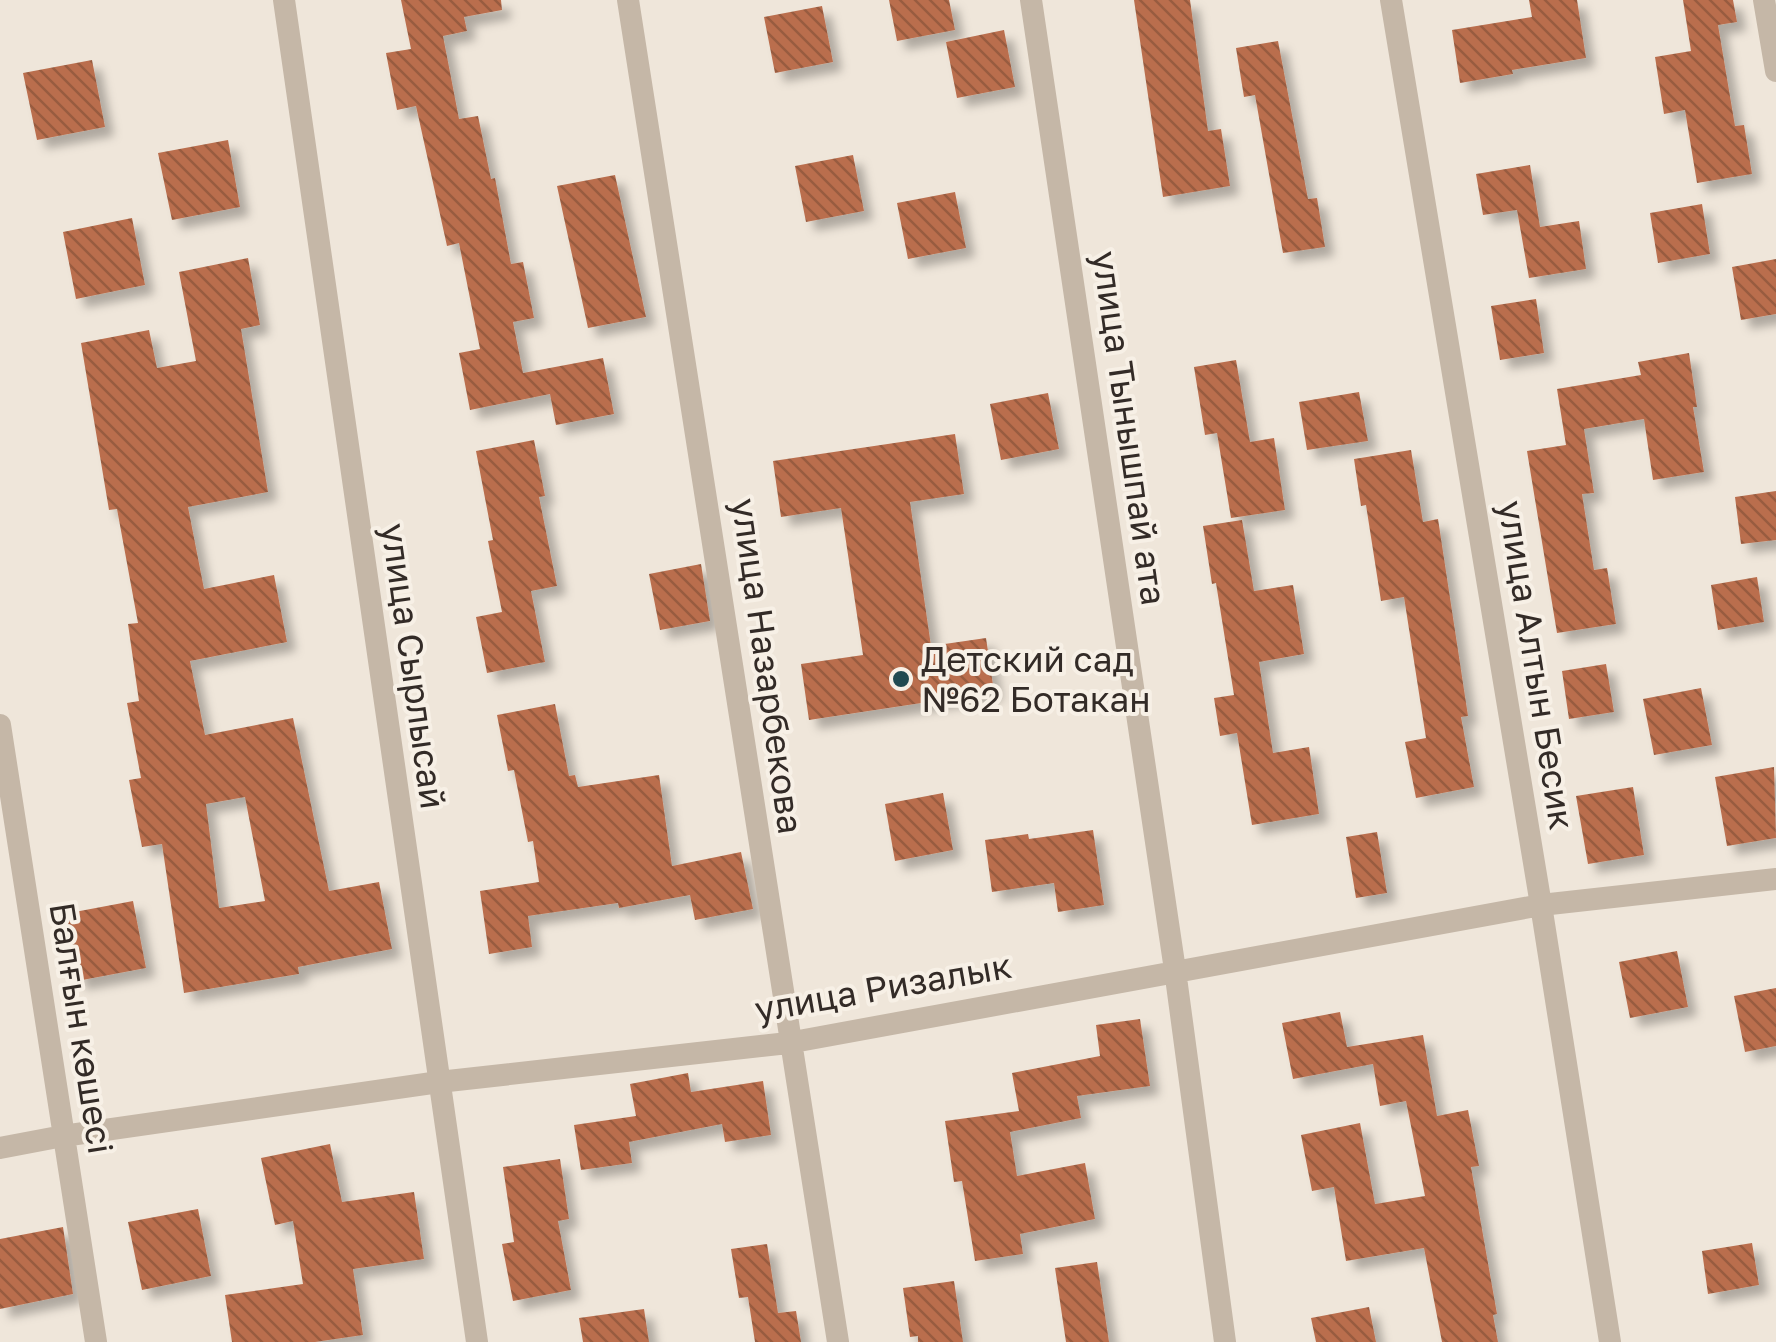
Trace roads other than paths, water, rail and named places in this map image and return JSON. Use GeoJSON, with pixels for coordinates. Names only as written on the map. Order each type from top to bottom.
{"type":"FeatureCollection","features":[{"type":"Feature","properties":{"kind":"street","name":"улица Сырлысай"},"geometry":{"type":"LineString","coordinates":[[284,0],[477,1342]]}},
{"type":"Feature","properties":{"kind":"street","name":"улица Назарбекова"},"geometry":{"type":"LineString","coordinates":[[628,0],[695,410],[788,1042],[838,1342]]}},
{"type":"Feature","properties":{"kind":"street","name":"улица Тынышпай ата"},"geometry":{"type":"LineString","coordinates":[[1031,0],[1225,1342]]}},
{"type":"Feature","properties":{"kind":"street","name":"улица Алтын Бесик"},"geometry":{"type":"LineString","coordinates":[[1391,0],[1610,1342]]}},
{"type":"Feature","properties":{"kind":"street"},"geometry":{"type":"LineString","coordinates":[[1764,0],[1776,71]]}},
{"type":"Feature","properties":{"kind":"street","name":"Балғын көшесі"},"geometry":{"type":"LineString","coordinates":[[0,725],[96,1342]]}},
{"type":"Feature","properties":{"kind":"street","name":"улица Ризалык"},"geometry":{"type":"LineString","coordinates":[[0,1148],[438,1082],[788,1042],[1541,904],[1776,878]]}},
{"type":"Feature","properties":{"kind":"place","name":"Детский сад №62 Ботакан"},"geometry":{"type":"Point","coordinates":[901,679]}}]}
